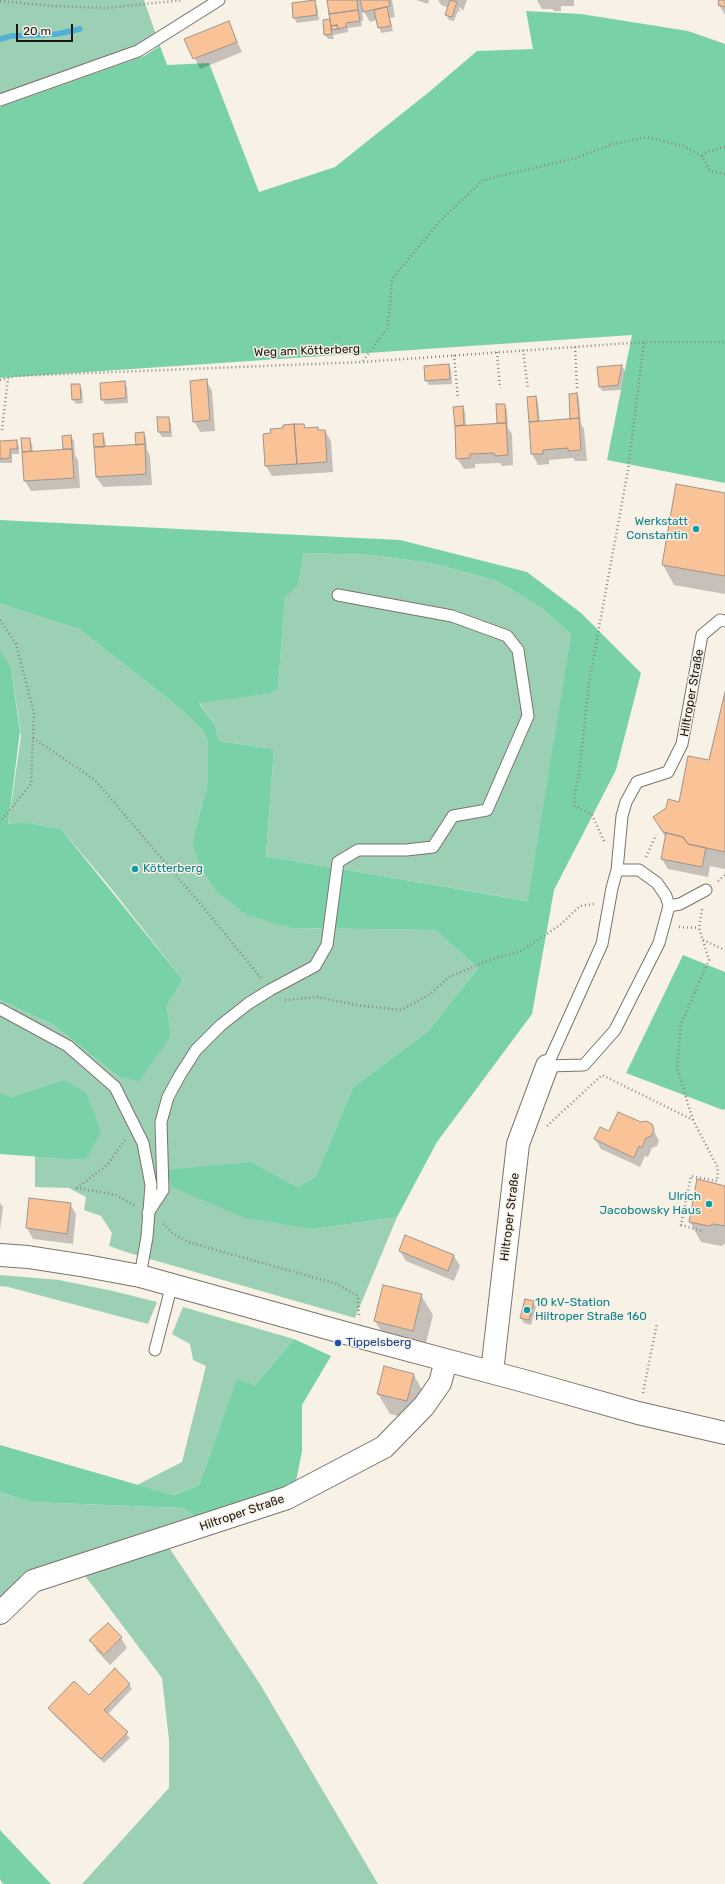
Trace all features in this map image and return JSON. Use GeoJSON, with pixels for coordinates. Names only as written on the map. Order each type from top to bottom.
{"type":"FeatureCollection","features":[{"type":"Feature","properties":{"kind":"street","name":"Hiltroper Straße"},"geometry":{"type":"LineString","coordinates":[[492,1372],[518,1144],[547,1066]]}},
{"type":"Feature","properties":{"kind":"street"},"geometry":{"type":"LineString","coordinates":[[0,1255],[28,1257],[140,1276],[638,1413],[725,1433]]}},
{"type":"Feature","properties":{"kind":"street","name":"Hiltroper Straße"},"geometry":{"type":"LineString","coordinates":[[0,1613],[33,1581],[110,1558],[287,1498],[384,1447],[424,1406],[440,1383],[446,1361]]}},
{"type":"Feature","properties":{"kind":"lane"},"geometry":{"type":"LineString","coordinates":[[0,100],[138,51],[219,0]]}},
{"type":"Feature","properties":{"kind":"lane"},"geometry":{"type":"LineString","coordinates":[[148,1213],[163,1190],[161,1122],[168,1097],[196,1050],[221,1025],[249,1003],[314,966],[328,945],[338,862],[358,850],[406,850],[433,846],[453,816],[487,810],[528,716],[518,650],[507,636],[452,616],[338,595]]}},
{"type":"Feature","properties":{"kind":"lane","name":"Hiltroper Straße"},"geometry":{"type":"LineString","coordinates":[[547,1066],[602,944],[611,901],[612,888],[618,870],[622,816],[626,802],[637,782],[668,772],[682,744],[702,635],[720,620],[725,621]]}},
{"type":"Feature","properties":{"kind":"lane"},"geometry":{"type":"LineString","coordinates":[[547,1066],[584,1065],[615,1030],[659,943],[669,906],[666,896],[657,883],[639,870],[618,870]]}},
{"type":"Feature","properties":{"kind":"lane"},"geometry":{"type":"LineString","coordinates":[[669,906],[680,904],[706,890]]}},
{"type":"Feature","properties":{"kind":"lane"},"geometry":{"type":"LineString","coordinates":[[0,1008],[68,1046],[115,1087],[143,1143],[151,1186],[147,1237],[140,1276]]}},
{"type":"Feature","properties":{"kind":"lane"},"geometry":{"type":"LineString","coordinates":[[155,1350],[172,1284]]}},
{"type":"Feature","properties":{"kind":"path"},"geometry":{"type":"LineString","coordinates":[[0,1],[53,6],[107,8],[183,0]]}},
{"type":"Feature","properties":{"kind":"path"},"geometry":{"type":"LineString","coordinates":[[363,362],[388,327],[392,279],[440,221],[483,180],[576,158],[612,144],[647,137],[683,146],[702,156],[710,171],[725,174]]}},
{"type":"Feature","properties":{"kind":"path"},"geometry":{"type":"LineString","coordinates":[[702,156],[707,152],[725,147]]}},
{"type":"Feature","properties":{"kind":"path"},"geometry":{"type":"LineString","coordinates":[[605,843],[592,816],[574,806],[574,796],[579,775],[589,682],[628,470],[644,342]]}},
{"type":"Feature","properties":{"kind":"path","name":"Weg am Kötterberg"},"geometry":{"type":"LineString","coordinates":[[0,380],[23,376],[363,362],[644,342],[725,342]]}},
{"type":"Feature","properties":{"kind":"path"},"geometry":{"type":"LineString","coordinates":[[575,346],[577,388]]}},
{"type":"Feature","properties":{"kind":"path"},"geometry":{"type":"LineString","coordinates":[[523,350],[528,389]]}},
{"type":"Feature","properties":{"kind":"path"},"geometry":{"type":"LineString","coordinates":[[497,352],[500,388]]}},
{"type":"Feature","properties":{"kind":"path"},"geometry":{"type":"LineString","coordinates":[[454,355],[458,399]]}},
{"type":"Feature","properties":{"kind":"path"},"geometry":{"type":"LineString","coordinates":[[2,430],[8,378]]}},
{"type":"Feature","properties":{"kind":"path"},"geometry":{"type":"LineString","coordinates":[[0,620],[16,644],[34,713],[31,784],[0,822]]}},
{"type":"Feature","properties":{"kind":"path"},"geometry":{"type":"LineString","coordinates":[[33,738],[95,780],[203,907],[270,990]]}},
{"type":"Feature","properties":{"kind":"path"},"geometry":{"type":"LineString","coordinates":[[639,870],[656,835]]}},
{"type":"Feature","properties":{"kind":"path"},"geometry":{"type":"LineString","coordinates":[[279,1000],[317,997],[356,1005],[401,1010],[429,995],[449,977],[492,959],[521,950],[560,925],[580,906],[611,901]]}},
{"type":"Feature","properties":{"kind":"path"},"geometry":{"type":"LineString","coordinates":[[664,926],[699,928],[709,960],[681,1024],[677,1068],[693,1120],[718,1168],[717,1181],[691,1176],[681,1225],[702,1231]]}},
{"type":"Feature","properties":{"kind":"path"},"geometry":{"type":"LineString","coordinates":[[703,940],[725,950]]}},
{"type":"Feature","properties":{"kind":"path"},"geometry":{"type":"LineString","coordinates":[[518,1144],[549,1124],[602,1075],[693,1120]]}},
{"type":"Feature","properties":{"kind":"path"},"geometry":{"type":"LineString","coordinates":[[135,1127],[108,1164],[77,1188],[116,1195],[148,1213],[188,1242],[337,1284],[358,1296],[360,1312],[356,1336]]}},
{"type":"Feature","properties":{"kind":"path"},"geometry":{"type":"LineString","coordinates":[[638,1413],[657,1323]]}},
{"type":"Feature","properties":{"kind":"green space"},"geometry":{"type":"Polygon","coordinates":[[[0,0],[144,0],[160,46],[0,106],[0,0]]]}},
{"type":"Feature","properties":{"kind":"green space"},"geometry":{"type":"Polygon","coordinates":[[[526,11],[581,14],[688,31],[725,44],[725,483],[607,460],[632,335],[0,378],[0,107],[144,56],[160,46],[167,65],[209,63],[259,192],[335,167],[429,92],[477,51],[533,49],[526,11]]]}},
{"type":"Feature","properties":{"kind":"green space"},"geometry":{"type":"Polygon","coordinates":[[[0,520],[400,540],[527,572],[581,613],[641,673],[616,770],[554,890],[532,1014],[437,1142],[397,1217],[314,1229],[245,1218],[172,1187],[166,1170],[252,1162],[298,1187],[316,1176],[353,1087],[427,1032],[478,968],[435,930],[292,928],[247,915],[216,891],[202,869],[192,843],[208,782],[208,742],[202,730],[181,709],[79,629],[0,604],[0,520]],[[304,553],[298,586],[285,596],[278,689],[269,694],[199,703],[215,725],[219,741],[274,749],[266,856],[528,901],[571,634],[540,607],[497,581],[435,564],[372,555],[304,553]]]}},
{"type":"Feature","properties":{"kind":"green space"},"geometry":{"type":"Polygon","coordinates":[[[304,553],[372,555],[435,564],[497,581],[540,607],[571,634],[529,901],[266,856],[274,749],[219,741],[215,725],[199,702],[269,694],[278,689],[285,595],[298,586],[304,553]]]}},
{"type":"Feature","properties":{"kind":"green space"},"geometry":{"type":"Polygon","coordinates":[[[0,604],[79,629],[181,709],[202,730],[208,742],[208,782],[192,843],[292,928],[435,930],[478,968],[427,1032],[353,1087],[316,1176],[298,1187],[252,1162],[314,1229],[397,1217],[355,1318],[109,1246],[112,1233],[101,1216],[84,1210],[86,1197],[69,1188],[35,1187],[35,1155],[85,1160],[63,1080],[11,1097],[0,1092],[0,1000],[52,1024],[119,1077],[171,1037],[167,1006],[183,980],[110,887],[61,829],[24,822],[8,826],[21,736],[12,674],[0,653],[0,604]]]}},
{"type":"Feature","properties":{"kind":"green space"},"geometry":{"type":"Polygon","coordinates":[[[0,650],[11,668],[20,732],[8,825],[24,822],[61,829],[183,980],[167,1006],[171,1036],[139,1081],[119,1077],[52,1024],[0,1000],[0,650]]]}},
{"type":"Feature","properties":{"kind":"green space"},"geometry":{"type":"Polygon","coordinates":[[[683,955],[725,972],[725,1109],[723,1110],[626,1073],[683,955]]]}},
{"type":"Feature","properties":{"kind":"green space"},"geometry":{"type":"Polygon","coordinates":[[[63,1080],[86,1092],[101,1132],[85,1160],[0,1154],[0,1092],[11,1097],[63,1080]]]}},
{"type":"Feature","properties":{"kind":"green space"},"geometry":{"type":"Polygon","coordinates":[[[0,1275],[59,1280],[157,1302],[148,1324],[0,1286],[0,1275]]]}},
{"type":"Feature","properties":{"kind":"green space"},"geometry":{"type":"Polygon","coordinates":[[[183,1307],[294,1339],[255,1385],[237,1380],[199,1485],[172,1495],[137,1485],[182,1462],[206,1366],[193,1360],[190,1344],[172,1334],[183,1307]]]}},
{"type":"Feature","properties":{"kind":"green space"},"geometry":{"type":"Polygon","coordinates":[[[294,1339],[331,1356],[302,1405],[302,1451],[294,1492],[200,1521],[183,1508],[30,1502],[0,1492],[0,1445],[173,1495],[199,1485],[237,1379],[255,1385],[294,1339]]]}},
{"type":"Feature","properties":{"kind":"green space"},"geometry":{"type":"Polygon","coordinates":[[[0,1492],[30,1502],[183,1508],[200,1521],[168,1546],[260,1684],[378,1884],[82,1884],[169,1788],[169,1740],[162,1678],[83,1573],[0,1604],[0,1492]]]}},
{"type":"Feature","properties":{"kind":"green space"},"geometry":{"type":"Polygon","coordinates":[[[0,1830],[51,1884],[3,1884],[0,1879],[0,1830]]]}},
{"type":"Feature","properties":{"kind":"building"},"geometry":{"type":"Polygon","coordinates":[[[315,0],[317,15],[293,18],[292,3],[315,0]]]}},
{"type":"Feature","properties":{"kind":"building"},"geometry":{"type":"Polygon","coordinates":[[[327,0],[357,0],[358,10],[329,14],[327,0]]]}},
{"type":"Feature","properties":{"kind":"building"},"geometry":{"type":"Polygon","coordinates":[[[360,0],[389,0],[390,6],[363,12],[360,0]]]}},
{"type":"Feature","properties":{"kind":"building"},"geometry":{"type":"Polygon","coordinates":[[[450,0],[457,2],[452,17],[445,15],[450,0]]]}},
{"type":"Feature","properties":{"kind":"building"},"geometry":{"type":"Polygon","coordinates":[[[719,0],[725,0],[725,7],[718,5],[719,0]]]}},
{"type":"Feature","properties":{"kind":"building"},"geometry":{"type":"Polygon","coordinates":[[[387,7],[391,26],[378,28],[374,10],[387,7]]]}},
{"type":"Feature","properties":{"kind":"building"},"geometry":{"type":"Polygon","coordinates":[[[358,10],[360,21],[346,23],[346,27],[338,29],[337,25],[331,26],[329,14],[358,10]]]}},
{"type":"Feature","properties":{"kind":"building"},"geometry":{"type":"Polygon","coordinates":[[[330,19],[332,34],[324,35],[323,20],[330,19]]]}},
{"type":"Feature","properties":{"kind":"building"},"geometry":{"type":"Polygon","coordinates":[[[229,21],[237,42],[193,59],[184,39],[229,21]]]}},
{"type":"Feature","properties":{"kind":"building"},"geometry":{"type":"Polygon","coordinates":[[[337,25],[338,29],[331,30],[331,26],[337,25]]]}},
{"type":"Feature","properties":{"kind":"building"},"geometry":{"type":"Polygon","coordinates":[[[449,364],[450,379],[425,381],[424,366],[449,364]]]}},
{"type":"Feature","properties":{"kind":"building"},"geometry":{"type":"Polygon","coordinates":[[[622,365],[618,385],[599,387],[597,367],[622,365]]]}},
{"type":"Feature","properties":{"kind":"building"},"geometry":{"type":"Polygon","coordinates":[[[207,379],[210,420],[193,422],[190,381],[207,379]]]}},
{"type":"Feature","properties":{"kind":"building"},"geometry":{"type":"Polygon","coordinates":[[[125,381],[126,398],[101,400],[100,383],[125,381]]]}},
{"type":"Feature","properties":{"kind":"building"},"geometry":{"type":"Polygon","coordinates":[[[71,384],[80,384],[81,399],[72,400],[71,384]]]}},
{"type":"Feature","properties":{"kind":"building"},"geometry":{"type":"Polygon","coordinates":[[[577,393],[579,418],[570,419],[569,394],[577,393]]]}},
{"type":"Feature","properties":{"kind":"building"},"geometry":{"type":"Polygon","coordinates":[[[536,396],[538,421],[529,422],[527,397],[536,396]]]}},
{"type":"Feature","properties":{"kind":"building"},"geometry":{"type":"Polygon","coordinates":[[[496,404],[505,404],[506,423],[497,423],[496,404]]]}},
{"type":"Feature","properties":{"kind":"building"},"geometry":{"type":"Polygon","coordinates":[[[463,406],[464,425],[455,426],[453,407],[463,406]]]}},
{"type":"Feature","properties":{"kind":"building"},"geometry":{"type":"Polygon","coordinates":[[[157,417],[169,417],[170,432],[158,432],[157,417]]]}},
{"type":"Feature","properties":{"kind":"building"},"geometry":{"type":"Polygon","coordinates":[[[579,418],[581,450],[568,451],[568,448],[543,450],[543,454],[531,454],[529,422],[579,418]]]}},
{"type":"Feature","properties":{"kind":"building"},"geometry":{"type":"Polygon","coordinates":[[[506,423],[508,455],[495,456],[494,453],[470,454],[470,458],[456,459],[455,426],[506,423]]]}},
{"type":"Feature","properties":{"kind":"building"},"geometry":{"type":"Polygon","coordinates":[[[294,424],[304,424],[305,428],[318,427],[318,430],[325,430],[327,462],[297,464],[294,424]]]}},
{"type":"Feature","properties":{"kind":"building"},"geometry":{"type":"Polygon","coordinates":[[[294,424],[297,464],[265,466],[263,434],[271,433],[270,429],[283,428],[283,425],[294,424]]]}},
{"type":"Feature","properties":{"kind":"building"},"geometry":{"type":"Polygon","coordinates":[[[144,432],[145,444],[136,445],[135,433],[144,432]]]}},
{"type":"Feature","properties":{"kind":"building"},"geometry":{"type":"Polygon","coordinates":[[[103,433],[104,447],[94,447],[93,434],[103,433]]]}},
{"type":"Feature","properties":{"kind":"building"},"geometry":{"type":"Polygon","coordinates":[[[71,435],[72,449],[63,449],[62,436],[71,435]]]}},
{"type":"Feature","properties":{"kind":"building"},"geometry":{"type":"Polygon","coordinates":[[[21,438],[30,438],[31,451],[22,452],[21,438]]]}},
{"type":"Feature","properties":{"kind":"building"},"geometry":{"type":"Polygon","coordinates":[[[17,440],[17,449],[10,449],[10,458],[0,459],[0,441],[17,440]]]}},
{"type":"Feature","properties":{"kind":"building"},"geometry":{"type":"Polygon","coordinates":[[[145,444],[146,474],[96,477],[94,447],[145,444]]]}},
{"type":"Feature","properties":{"kind":"building"},"geometry":{"type":"Polygon","coordinates":[[[72,449],[74,478],[24,481],[22,452],[72,449]]]}},
{"type":"Feature","properties":{"kind":"building","name":"Werkstatt Constantin"},"geometry":{"type":"Polygon","coordinates":[[[676,484],[725,493],[725,576],[662,565],[676,484]]]}},
{"type":"Feature","properties":{"kind":"building"},"geometry":{"type":"Polygon","coordinates":[[[725,692],[725,852],[688,844],[683,837],[663,832],[653,817],[666,808],[668,799],[679,802],[688,756],[709,760],[725,692]]]}},
{"type":"Feature","properties":{"kind":"building"},"geometry":{"type":"Polygon","coordinates":[[[666,833],[683,837],[688,844],[706,848],[702,867],[661,859],[666,833]]]}},
{"type":"Feature","properties":{"kind":"building"},"geometry":{"type":"Polygon","coordinates":[[[618,1112],[641,1122],[646,1121],[652,1124],[654,1130],[651,1136],[646,1138],[642,1148],[639,1146],[634,1158],[594,1139],[600,1127],[609,1131],[618,1112]]]}},
{"type":"Feature","properties":{"kind":"building","name":"Ulrich Jacobowsky Haus"},"geometry":{"type":"Polygon","coordinates":[[[697,1179],[725,1186],[725,1226],[713,1224],[709,1226],[689,1222],[697,1179]]]}},
{"type":"Feature","properties":{"kind":"building"},"geometry":{"type":"Polygon","coordinates":[[[29,1198],[71,1203],[67,1234],[26,1228],[29,1198]]]}},
{"type":"Feature","properties":{"kind":"building"},"geometry":{"type":"Polygon","coordinates":[[[405,1235],[454,1255],[448,1271],[399,1251],[405,1235]]]}},
{"type":"Feature","properties":{"kind":"building"},"geometry":{"type":"Polygon","coordinates":[[[383,1285],[422,1294],[413,1331],[374,1321],[383,1285]]]}},
{"type":"Feature","properties":{"kind":"building","name":"10 kV-Station Hiltroper Straße 160"},"geometry":{"type":"Polygon","coordinates":[[[525,1299],[534,1301],[529,1320],[520,1318],[525,1299]]]}},
{"type":"Feature","properties":{"kind":"building"},"geometry":{"type":"Polygon","coordinates":[[[384,1366],[414,1374],[407,1401],[377,1394],[384,1366]]]}},
{"type":"Feature","properties":{"kind":"building"},"geometry":{"type":"Polygon","coordinates":[[[108,1623],[122,1637],[104,1655],[89,1640],[108,1623]]]}},
{"type":"Feature","properties":{"kind":"building"},"geometry":{"type":"Polygon","coordinates":[[[115,1668],[130,1684],[104,1710],[128,1732],[101,1759],[48,1708],[74,1681],[89,1695],[115,1668]]]}},
{"type":"Feature","properties":{"kind":"waterway"},"geometry":{"type":"LineString","coordinates":[[0,39],[12,36],[57,34],[80,29]]}},
{"type":"Feature","properties":{"kind":"place","name":"Werkstatt Constantin"},"geometry":{"type":"Point","coordinates":[696,529]}},
{"type":"Feature","properties":{"kind":"place","name":"Kötterberg"},"geometry":{"type":"Point","coordinates":[135,869]}},
{"type":"Feature","properties":{"kind":"place","name":"Ulrich Jacobowsky Haus"},"geometry":{"type":"Point","coordinates":[709,1204]}},
{"type":"Feature","properties":{"kind":"place","name":"10 kV-Station Hiltroper Straße 160"},"geometry":{"type":"Point","coordinates":[527,1310]}},
{"type":"Feature","properties":{"kind":"place","name":"Tippelsberg"},"geometry":{"type":"Point","coordinates":[338,1343]}}]}
